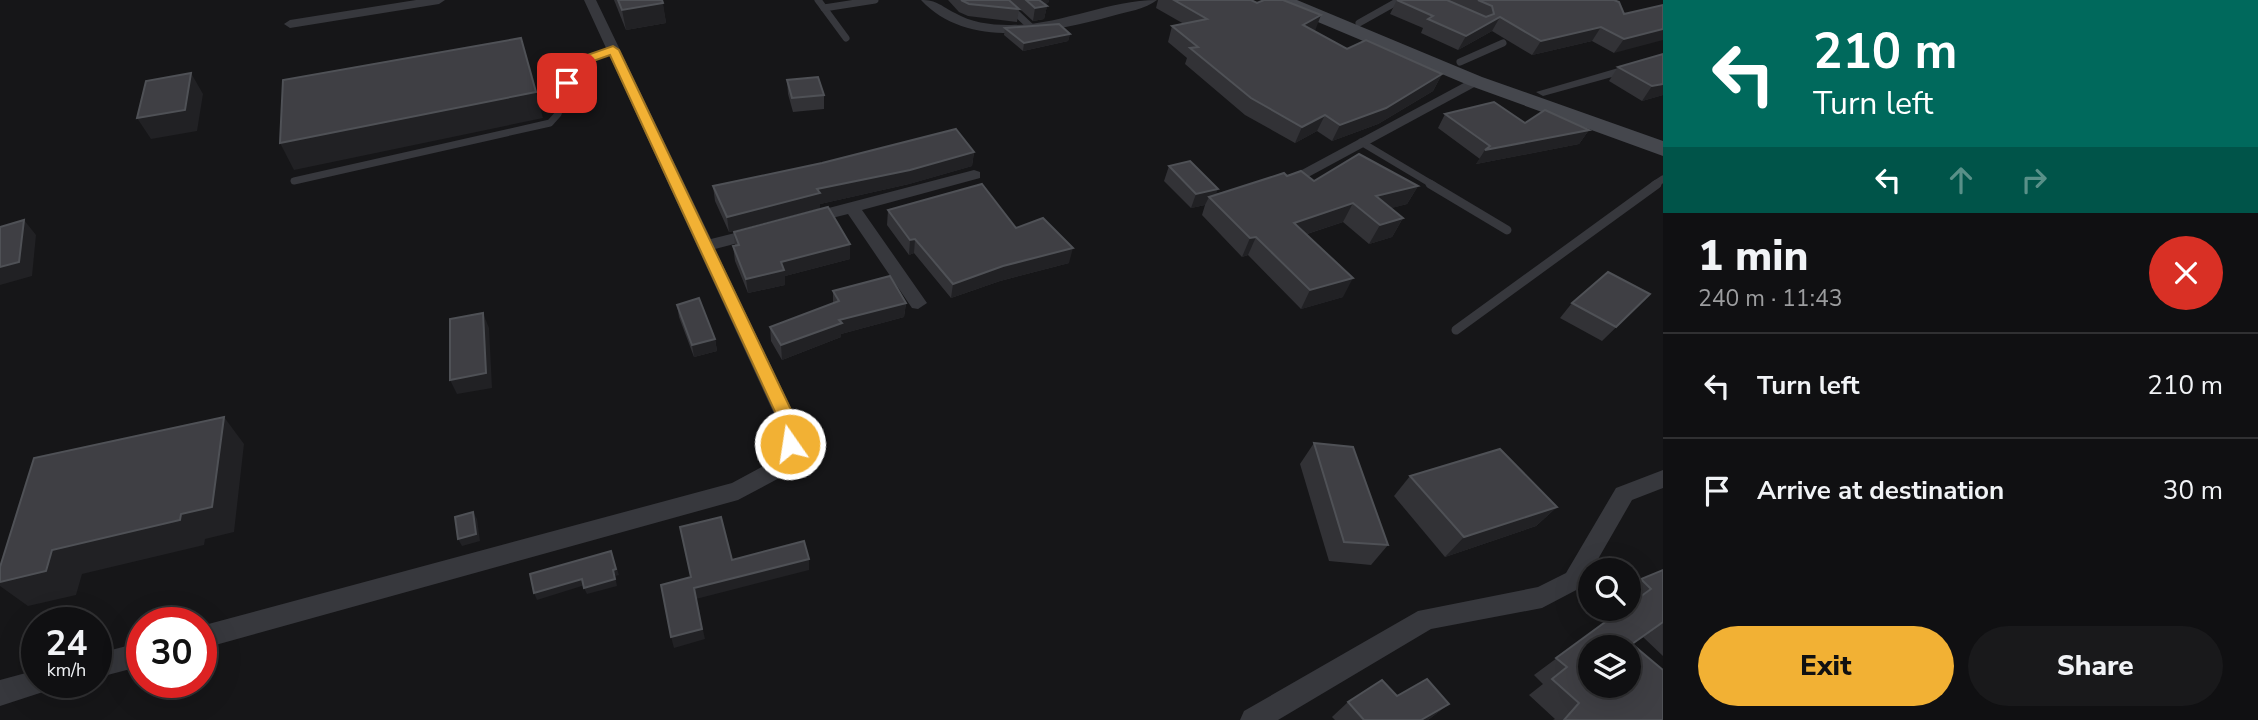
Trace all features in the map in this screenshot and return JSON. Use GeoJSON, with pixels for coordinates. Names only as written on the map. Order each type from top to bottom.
{"type":"FeatureCollection","features":[{"type":"Feature","properties":{"kind":"main road"},"geometry":{"type":"LineString","coordinates":[[1281,0],[1475,81],[1663,149]]}},
{"type":"Feature","properties":{"kind":"main road"},"geometry":{"type":"LineString","coordinates":[[1306,0],[1460,62],[1663,134]]}},
{"type":"Feature","properties":{"kind":"street"},"geometry":{"type":"LineString","coordinates":[[290,24],[439,0]]}},
{"type":"Feature","properties":{"kind":"street"},"geometry":{"type":"LineString","coordinates":[[217,634],[738,491],[775,470],[790,444],[785,416],[590,0]]}},
{"type":"Feature","properties":{"kind":"street"},"geometry":{"type":"LineString","coordinates":[[927,0],[943,15],[971,26],[1007,30],[1090,17],[1151,0]]}},
{"type":"Feature","properties":{"kind":"street"},"geometry":{"type":"LineString","coordinates":[[1543,92],[1663,58]]}},
{"type":"Feature","properties":{"kind":"street"},"geometry":{"type":"LineString","coordinates":[[1293,179],[1475,81]]}},
{"type":"Feature","properties":{"kind":"street"},"geometry":{"type":"LineString","coordinates":[[706,246],[974,175]]}},
{"type":"Feature","properties":{"kind":"street"},"geometry":{"type":"LineString","coordinates":[[852,207],[918,303]]}},
{"type":"Feature","properties":{"kind":"street"},"geometry":{"type":"LineString","coordinates":[[1253,720],[1427,619],[1542,597],[1574,580],[1625,494],[1663,479]]}},
{"type":"Feature","properties":{"kind":"street"},"geometry":{"type":"LineString","coordinates":[[0,693],[21,687]]}},
{"type":"Feature","properties":{"kind":"lane"},"geometry":{"type":"LineString","coordinates":[[818,0],[846,38]]}},
{"type":"Feature","properties":{"kind":"lane"},"geometry":{"type":"LineString","coordinates":[[824,8],[874,0]]}},
{"type":"Feature","properties":{"kind":"lane"},"geometry":{"type":"LineString","coordinates":[[1002,0],[1031,27]]}},
{"type":"Feature","properties":{"kind":"lane"},"geometry":{"type":"LineString","coordinates":[[1359,23],[1400,0]]}},
{"type":"Feature","properties":{"kind":"lane"},"geometry":{"type":"LineString","coordinates":[[1460,62],[1503,43]]}},
{"type":"Feature","properties":{"kind":"lane"},"geometry":{"type":"LineString","coordinates":[[294,181],[550,123],[558,114],[574,64],[613,50]]}},
{"type":"Feature","properties":{"kind":"lane"},"geometry":{"type":"LineString","coordinates":[[1361,142],[1507,230]]}},
{"type":"Feature","properties":{"kind":"lane"},"geometry":{"type":"LineString","coordinates":[[1457,330],[1663,179]]}},
{"type":"Feature","properties":{"kind":"building"},"geometry":{"type":"Polygon","coordinates":[[[618,0],[662,0],[663,3],[622,10],[618,0]]]}},
{"type":"Feature","properties":{"kind":"building"},"geometry":{"type":"Polygon","coordinates":[[[961,0],[1009,0],[1019,9],[969,4],[961,0]]]}},
{"type":"Feature","properties":{"kind":"building"},"geometry":{"type":"Polygon","coordinates":[[[1026,0],[1039,0],[1047,6],[1035,8],[1026,0]]]}},
{"type":"Feature","properties":{"kind":"building"},"geometry":{"type":"Polygon","coordinates":[[[1174,0],[1251,0],[1257,3],[1264,0],[1283,0],[1321,15],[1303,25],[1347,49],[1366,40],[1442,74],[1386,108],[1340,125],[1325,115],[1302,127],[1251,98],[1190,48],[1198,47],[1172,26],[1207,19],[1174,0]]]}},
{"type":"Feature","properties":{"kind":"building"},"geometry":{"type":"Polygon","coordinates":[[[1397,0],[1447,0],[1486,17],[1494,14],[1492,6],[1478,0],[1614,0],[1619,2],[1624,14],[1663,5],[1663,29],[1624,39],[1601,27],[1541,41],[1500,17],[1466,36],[1428,19],[1433,16],[1397,0]]]}},
{"type":"Feature","properties":{"kind":"building"},"geometry":{"type":"Polygon","coordinates":[[[1059,24],[1070,34],[1024,43],[1005,28],[1059,24]]]}},
{"type":"Feature","properties":{"kind":"building"},"geometry":{"type":"Polygon","coordinates":[[[521,38],[536,92],[280,143],[283,80],[521,38]]]}},
{"type":"Feature","properties":{"kind":"building"},"geometry":{"type":"Polygon","coordinates":[[[1663,54],[1663,84],[1652,86],[1618,67],[1663,54]]]}},
{"type":"Feature","properties":{"kind":"building"},"geometry":{"type":"Polygon","coordinates":[[[191,73],[185,110],[137,118],[146,81],[191,73]]]}},
{"type":"Feature","properties":{"kind":"building"},"geometry":{"type":"Polygon","coordinates":[[[818,77],[824,95],[792,98],[787,80],[818,77]]]}},
{"type":"Feature","properties":{"kind":"building"},"geometry":{"type":"Polygon","coordinates":[[[1494,102],[1525,123],[1545,110],[1589,130],[1485,150],[1490,146],[1445,114],[1494,102]]]}},
{"type":"Feature","properties":{"kind":"building"},"geometry":{"type":"Polygon","coordinates":[[[956,129],[974,152],[910,170],[817,189],[820,193],[727,217],[713,186],[822,163],[956,129]]]}},
{"type":"Feature","properties":{"kind":"building"},"geometry":{"type":"Polygon","coordinates":[[[1359,154],[1418,186],[1376,196],[1403,218],[1380,225],[1353,203],[1294,223],[1353,278],[1310,290],[1256,237],[1250,238],[1209,197],[1284,173],[1287,176],[1301,171],[1314,181],[1359,154]]]}},
{"type":"Feature","properties":{"kind":"building"},"geometry":{"type":"Polygon","coordinates":[[[1190,161],[1218,189],[1196,194],[1169,166],[1190,161]]]}},
{"type":"Feature","properties":{"kind":"building"},"geometry":{"type":"Polygon","coordinates":[[[982,184],[1016,228],[1043,218],[1073,248],[1003,266],[953,284],[915,239],[910,240],[888,210],[982,184]]]}},
{"type":"Feature","properties":{"kind":"building"},"geometry":{"type":"Polygon","coordinates":[[[828,207],[850,244],[781,262],[784,270],[746,279],[733,246],[739,245],[734,232],[828,207]]]}},
{"type":"Feature","properties":{"kind":"building"},"geometry":{"type":"Polygon","coordinates":[[[24,220],[19,262],[0,267],[0,227],[24,220]]]}},
{"type":"Feature","properties":{"kind":"building"},"geometry":{"type":"Polygon","coordinates":[[[1608,272],[1650,294],[1616,327],[1572,303],[1608,272]]]}},
{"type":"Feature","properties":{"kind":"building"},"geometry":{"type":"Polygon","coordinates":[[[890,276],[906,303],[839,320],[842,323],[781,345],[770,327],[839,301],[833,291],[890,276]]]}},
{"type":"Feature","properties":{"kind":"building"},"geometry":{"type":"Polygon","coordinates":[[[699,298],[715,339],[692,345],[677,305],[699,298]]]}},
{"type":"Feature","properties":{"kind":"building"},"geometry":{"type":"Polygon","coordinates":[[[483,313],[486,373],[450,380],[450,319],[483,313]]]}},
{"type":"Feature","properties":{"kind":"building"},"geometry":{"type":"Polygon","coordinates":[[[224,417],[212,507],[181,514],[180,520],[52,550],[46,571],[0,582],[0,567],[34,458],[224,417]]]}},
{"type":"Feature","properties":{"kind":"building"},"geometry":{"type":"Polygon","coordinates":[[[1314,443],[1353,447],[1388,545],[1344,542],[1314,443]]]}},
{"type":"Feature","properties":{"kind":"building"},"geometry":{"type":"Polygon","coordinates":[[[1500,449],[1557,507],[1464,537],[1410,476],[1500,449]]]}},
{"type":"Feature","properties":{"kind":"building"},"geometry":{"type":"Polygon","coordinates":[[[473,512],[476,534],[458,539],[455,517],[473,512]]]}},
{"type":"Feature","properties":{"kind":"building"},"geometry":{"type":"Polygon","coordinates":[[[721,517],[732,560],[804,541],[809,559],[694,588],[702,629],[671,637],[661,585],[691,577],[680,527],[721,517]]]}},
{"type":"Feature","properties":{"kind":"building"},"geometry":{"type":"Polygon","coordinates":[[[611,551],[616,569],[613,570],[615,579],[584,588],[582,579],[534,593],[530,574],[611,551]]]}},
{"type":"Feature","properties":{"kind":"building"},"geometry":{"type":"Polygon","coordinates":[[[1663,570],[1663,622],[1641,638],[1641,635],[1587,635],[1607,621],[1641,621],[1641,596],[1651,589],[1641,579],[1663,570]]]}},
{"type":"Feature","properties":{"kind":"building"},"geometry":{"type":"Polygon","coordinates":[[[1578,642],[1578,698],[1641,698],[1641,652],[1663,670],[1663,720],[1564,720],[1579,703],[1552,679],[1567,667],[1556,658],[1578,642]]]}},
{"type":"Feature","properties":{"kind":"building"},"geometry":{"type":"Polygon","coordinates":[[[1427,679],[1449,704],[1421,720],[1364,720],[1348,702],[1382,680],[1397,696],[1427,679]]]}},
{"type":"Feature","properties":{"kind":"route"},"geometry":{"type":"LineString","coordinates":[[567,83],[574,64],[613,50],[785,416],[790,444]]}}]}
